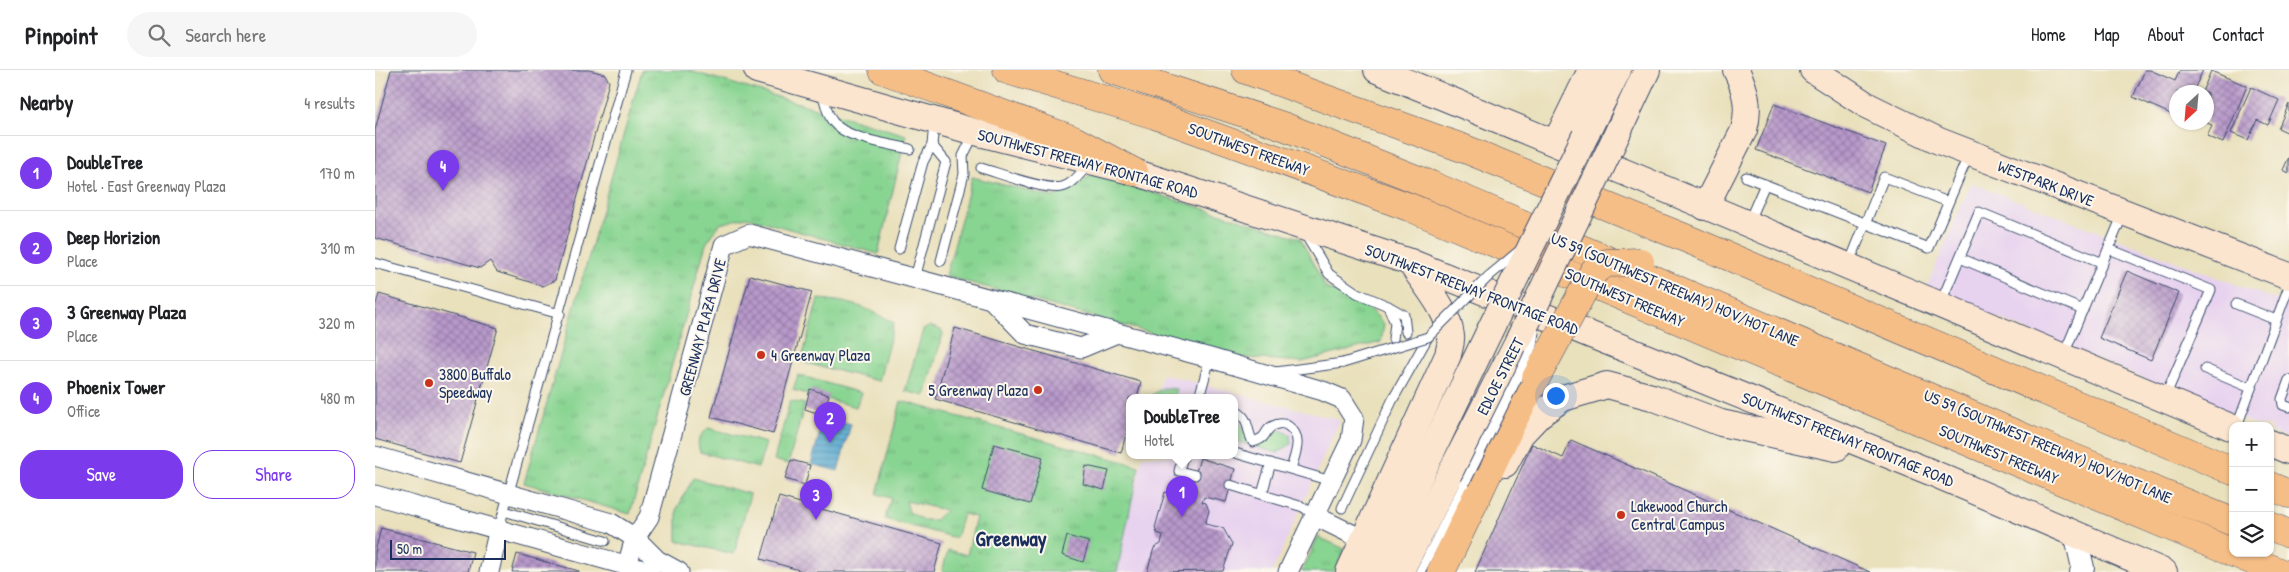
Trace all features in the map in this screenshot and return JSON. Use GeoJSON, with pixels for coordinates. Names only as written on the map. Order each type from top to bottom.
{"type":"FeatureCollection","features":[{"type":"Feature","properties":{"kind":"highway"},"geometry":{"type":"LineString","coordinates":[[883,70],[1074,140],[1134,172]]}},
{"type":"Feature","properties":{"kind":"highway","name":"SOUTHWEST FREEWAY"},"geometry":{"type":"LineString","coordinates":[[1007,70],[1155,115],[1409,206],[2229,551]]}},
{"type":"Feature","properties":{"kind":"highway","name":"US 59 (SOUTHWEST FREEWAY) HOV/HOT LANE"},"geometry":{"type":"LineString","coordinates":[[1112,70],[1283,126],[1431,184],[2049,448],[2229,520]]}},
{"type":"Feature","properties":{"kind":"highway"},"geometry":{"type":"LineString","coordinates":[[1148,70],[1337,137],[1538,231],[1570,233],[2229,508]]}},
{"type":"Feature","properties":{"kind":"highway"},"geometry":{"type":"LineString","coordinates":[[1246,70],[1465,149],[1690,240],[2229,468]]}},
{"type":"Feature","properties":{"kind":"highway"},"geometry":{"type":"LineString","coordinates":[[1441,572],[1511,422],[1594,271],[1607,263],[1640,262]]}},
{"type":"Feature","properties":{"kind":"highway"},"geometry":{"type":"LineString","coordinates":[[2274,488],[2289,494]]}},
{"type":"Feature","properties":{"kind":"highway"},"geometry":{"type":"LineString","coordinates":[[2274,528],[2289,534]]}},
{"type":"Feature","properties":{"kind":"highway"},"geometry":{"type":"LineString","coordinates":[[2274,539],[2289,545]]}},
{"type":"Feature","properties":{"kind":"highway","name":"SOUTHWEST FREEWAY"},"geometry":{"type":"LineString","coordinates":[[2243,557],[2279,572]]}},
{"type":"Feature","properties":{"kind":"main road","name":"SOUTHWEST FREEWAY FRONTAGE ROAD"},"geometry":{"type":"LineString","coordinates":[[757,70],[821,88],[934,132],[975,132],[1134,172],[1410,262],[1928,471],[2075,533],[2123,564],[2164,572]]}},
{"type":"Feature","properties":{"kind":"main road"},"geometry":{"type":"LineString","coordinates":[[1377,70],[1556,142],[1705,208],[2229,426]]}},
{"type":"Feature","properties":{"kind":"main road","name":"EDLOE STREET"},"geometry":{"type":"LineString","coordinates":[[1400,572],[1457,479],[1640,85],[1657,70]]}},
{"type":"Feature","properties":{"kind":"main road"},"geometry":{"type":"LineString","coordinates":[[1705,208],[1744,130],[1747,118],[1746,94],[1736,70]]}},
{"type":"Feature","properties":{"kind":"main road","name":"WESTPARK DRIVE"},"geometry":{"type":"LineString","coordinates":[[1813,70],[1868,106],[1939,142],[2289,276]]}},
{"type":"Feature","properties":{"kind":"main road"},"geometry":{"type":"LineString","coordinates":[[1556,142],[1607,74]]}},
{"type":"Feature","properties":{"kind":"main road","name":"EDLOE STREET"},"geometry":{"type":"LineString","coordinates":[[1374,572],[1538,231],[1607,74]]}},
{"type":"Feature","properties":{"kind":"main road"},"geometry":{"type":"LineString","coordinates":[[1349,572],[1443,370],[1451,338],[1449,326],[1433,294],[1410,262]]}},
{"type":"Feature","properties":{"kind":"main road"},"geometry":{"type":"LineString","coordinates":[[1451,572],[1521,434],[1539,415],[1563,398],[1607,385],[1652,397],[1721,423],[1781,435],[1928,471]]}},
{"type":"Feature","properties":{"kind":"main road"},"geometry":{"type":"LineString","coordinates":[[2274,445],[2289,451]]}},
{"type":"Feature","properties":{"kind":"street","name":"GREENWAY PLAZA DRIVE"},"geometry":{"type":"LineString","coordinates":[[627,566],[635,538],[649,517],[725,245],[749,234],[1210,358],[1323,391],[1342,400],[1354,418],[1351,440],[1288,572]]}},
{"type":"Feature","properties":{"kind":"street"},"geometry":{"type":"LineString","coordinates":[[375,456],[509,492],[611,523],[635,538],[657,560],[679,572]]}},
{"type":"Feature","properties":{"kind":"street"},"geometry":{"type":"LineString","coordinates":[[375,495],[502,520],[627,566],[650,572]]}},
{"type":"Feature","properties":{"kind":"street"},"geometry":{"type":"LineString","coordinates":[[1315,516],[1364,540]]}},
{"type":"Feature","properties":{"kind":"street"},"geometry":{"type":"LineString","coordinates":[[489,572],[502,520]]}},
{"type":"Feature","properties":{"kind":"street"},"geometry":{"type":"LineString","coordinates":[[2075,533],[2083,568],[2081,572]]}},
{"type":"Feature","properties":{"kind":"lane"},"geometry":{"type":"LineString","coordinates":[[605,540],[502,520],[626,70]]}},
{"type":"Feature","properties":{"kind":"lane"},"geometry":{"type":"LineString","coordinates":[[821,88],[827,112],[832,121],[840,128],[851,134],[910,149]]}},
{"type":"Feature","properties":{"kind":"lane"},"geometry":{"type":"LineString","coordinates":[[915,278],[946,162],[934,132]]}},
{"type":"Feature","properties":{"kind":"lane"},"geometry":{"type":"LineString","coordinates":[[899,249],[923,162],[934,132]]}},
{"type":"Feature","properties":{"kind":"lane"},"geometry":{"type":"LineString","coordinates":[[941,261],[964,174],[963,156],[975,132]]}},
{"type":"Feature","properties":{"kind":"lane"},"geometry":{"type":"LineString","coordinates":[[1746,177],[1929,248],[1969,154]]}},
{"type":"Feature","properties":{"kind":"lane"},"geometry":{"type":"LineString","coordinates":[[946,162],[963,156]]}},
{"type":"Feature","properties":{"kind":"lane"},"geometry":{"type":"LineString","coordinates":[[981,168],[1049,187],[1061,187],[1075,179],[1091,161]]}},
{"type":"Feature","properties":{"kind":"lane"},"geometry":{"type":"LineString","coordinates":[[1848,267],[1884,177],[1948,202]]}},
{"type":"Feature","properties":{"kind":"lane"},"geometry":{"type":"LineString","coordinates":[[1747,225],[1765,184]]}},
{"type":"Feature","properties":{"kind":"lane"},"geometry":{"type":"LineString","coordinates":[[1939,305],[1979,212],[2103,264]]}},
{"type":"Feature","properties":{"kind":"lane"},"geometry":{"type":"LineString","coordinates":[[2063,357],[2124,212]]}},
{"type":"Feature","properties":{"kind":"lane"},"geometry":{"type":"LineString","coordinates":[[1299,226],[1329,274],[1357,293],[1387,306],[1404,316],[1407,332]]}},
{"type":"Feature","properties":{"kind":"lane"},"geometry":{"type":"LineString","coordinates":[[1342,508],[1392,401],[1428,337],[1489,276],[1538,231]]}},
{"type":"Feature","properties":{"kind":"lane"},"geometry":{"type":"LineString","coordinates":[[2109,248],[2211,290],[2164,399]]}},
{"type":"Feature","properties":{"kind":"lane"},"geometry":{"type":"LineString","coordinates":[[1960,258],[2083,310]]}},
{"type":"Feature","properties":{"kind":"lane"},"geometry":{"type":"LineString","coordinates":[[375,263],[560,314]]}},
{"type":"Feature","properties":{"kind":"lane"},"geometry":{"type":"LineString","coordinates":[[2238,422],[2289,286]]}},
{"type":"Feature","properties":{"kind":"lane"},"geometry":{"type":"LineString","coordinates":[[2236,304],[2276,320]]}},
{"type":"Feature","properties":{"kind":"lane"},"geometry":{"type":"LineString","coordinates":[[1387,306],[1395,323],[1393,340]]}},
{"type":"Feature","properties":{"kind":"lane"},"geometry":{"type":"LineString","coordinates":[[1263,373],[1343,363],[1428,337]]}},
{"type":"Feature","properties":{"kind":"lane"},"geometry":{"type":"LineString","coordinates":[[1200,394],[1210,358]]}},
{"type":"Feature","properties":{"kind":"lane"},"geometry":{"type":"LineString","coordinates":[[2205,370],[2251,388]]}},
{"type":"Feature","properties":{"kind":"lane"},"geometry":{"type":"LineString","coordinates":[[2288,407],[2283,405],[2282,399],[2289,380]]}},
{"type":"Feature","properties":{"kind":"lane"},"geometry":{"type":"LineString","coordinates":[[1238,413],[1245,418],[1249,428],[1248,433],[1253,442],[1263,438],[1266,431],[1275,424],[1284,424],[1290,428],[1297,439],[1298,445],[1291,469]]}},
{"type":"Feature","properties":{"kind":"lane"},"geometry":{"type":"LineString","coordinates":[[1238,454],[1331,481]]}},
{"type":"Feature","properties":{"kind":"lane"},"geometry":{"type":"LineString","coordinates":[[1182,459],[1179,471],[1195,475]]}},
{"type":"Feature","properties":{"kind":"lane"},"geometry":{"type":"LineString","coordinates":[[1262,494],[1271,463]]}},
{"type":"Feature","properties":{"kind":"lane"},"geometry":{"type":"LineString","coordinates":[[1420,572],[1457,479]]}},
{"type":"Feature","properties":{"kind":"lane"},"geometry":{"type":"LineString","coordinates":[[1231,485],[1303,506],[1315,516]]}},
{"type":"Feature","properties":{"kind":"shaded area"},"geometry":{"type":"Polygon","coordinates":[[[1971,183],[2289,305],[2289,439],[2274,433],[2274,422],[2248,422],[1926,288],[1971,183]]]}},
{"type":"Feature","properties":{"kind":"shaded area"},"geometry":{"type":"Polygon","coordinates":[[[1162,374],[1340,420],[1272,572],[1115,572],[1142,459],[1238,459],[1238,394],[1157,394],[1162,374]]]}},
{"type":"Feature","properties":{"kind":"green space"},"geometry":{"type":"Polygon","coordinates":[[[642,70],[687,70],[906,135],[878,254],[747,217],[720,224],[706,244],[630,514],[524,483],[642,70]]]}},
{"type":"Feature","properties":{"kind":"green space"},"geometry":{"type":"Polygon","coordinates":[[[1094,175],[1300,238],[1326,288],[1368,306],[1384,324],[1381,342],[1302,362],[1237,357],[946,276],[972,177],[1053,197],[1077,187],[1085,179],[1094,175]]]}},
{"type":"Feature","properties":{"kind":"green space"},"geometry":{"type":"Polygon","coordinates":[[[818,299],[839,301],[857,306],[894,323],[879,381],[801,362],[818,299]]]}},
{"type":"Feature","properties":{"kind":"green space"},"geometry":{"type":"Polygon","coordinates":[[[930,326],[941,330],[943,334],[925,396],[905,391],[923,330],[930,326]]]}},
{"type":"Feature","properties":{"kind":"green space"},"geometry":{"type":"Polygon","coordinates":[[[798,375],[861,393],[856,407],[793,390],[798,375]]]}},
{"type":"Feature","properties":{"kind":"green space"},"geometry":{"type":"Polygon","coordinates":[[[1163,388],[1177,389],[1176,394],[1153,394],[1163,388]]]}},
{"type":"Feature","properties":{"kind":"green space"},"geometry":{"type":"Polygon","coordinates":[[[790,401],[805,404],[788,464],[774,460],[790,401]]]}},
{"type":"Feature","properties":{"kind":"green space"},"geometry":{"type":"Polygon","coordinates":[[[901,401],[1139,466],[1117,572],[942,572],[948,550],[967,555],[976,517],[963,514],[956,538],[885,519],[891,498],[877,494],[901,401]],[[906,501],[909,512],[923,520],[935,520],[945,510],[906,501]]]}},
{"type":"Feature","properties":{"kind":"green space"},"geometry":{"type":"Polygon","coordinates":[[[1238,421],[1248,433],[1269,440],[1271,432],[1281,430],[1290,435],[1291,444],[1278,453],[1238,442],[1238,421]]]}},
{"type":"Feature","properties":{"kind":"green space"},"geometry":{"type":"Polygon","coordinates":[[[708,428],[766,443],[758,468],[700,452],[699,439],[708,428]]]}},
{"type":"Feature","properties":{"kind":"green space"},"geometry":{"type":"Polygon","coordinates":[[[693,478],[750,494],[734,554],[677,541],[677,509],[693,478]]]}},
{"type":"Feature","properties":{"kind":"green space"},"geometry":{"type":"Polygon","coordinates":[[[1318,537],[1345,549],[1334,572],[1302,572],[1318,537]]]}},
{"type":"Feature","properties":{"kind":"water"},"geometry":{"type":"Polygon","coordinates":[[[824,417],[851,424],[838,471],[811,464],[824,417]]]}},
{"type":"Feature","properties":{"kind":"building"},"geometry":{"type":"Polygon","coordinates":[[[391,70],[589,70],[605,74],[609,82],[555,280],[543,286],[497,272],[490,261],[480,268],[375,238],[375,130],[391,70]]]}},
{"type":"Feature","properties":{"kind":"building"},"geometry":{"type":"Polygon","coordinates":[[[2145,70],[2150,70],[2175,81],[2180,70],[2203,70],[2196,85],[2169,85],[2169,113],[2133,97],[2145,70]]]}},
{"type":"Feature","properties":{"kind":"building"},"geometry":{"type":"Polygon","coordinates":[[[2211,71],[2247,86],[2223,143],[2207,136],[2210,130],[2214,130],[2214,85],[2205,85],[2211,71]]]}},
{"type":"Feature","properties":{"kind":"building"},"geometry":{"type":"Polygon","coordinates":[[[2251,87],[2279,100],[2268,125],[2257,120],[2248,140],[2231,133],[2251,87]]]}},
{"type":"Feature","properties":{"kind":"building"},"geometry":{"type":"Polygon","coordinates":[[[1774,104],[1886,146],[1868,192],[1756,150],[1774,104]]]}},
{"type":"Feature","properties":{"kind":"building"},"geometry":{"type":"Polygon","coordinates":[[[2289,104],[2289,133],[2278,128],[2289,104]]]}},
{"type":"Feature","properties":{"kind":"building"},"geometry":{"type":"Polygon","coordinates":[[[2289,157],[2289,173],[2283,170],[2289,157]]]}},
{"type":"Feature","properties":{"kind":"building"},"geometry":{"type":"Polygon","coordinates":[[[2127,271],[2179,293],[2151,360],[2099,338],[2127,271]]]}},
{"type":"Feature","properties":{"kind":"building","name":"4 Greenway Plaza"},"geometry":{"type":"Polygon","coordinates":[[[750,275],[812,292],[773,434],[711,417],[750,275]]]}},
{"type":"Feature","properties":{"kind":"building","name":"3800 Buffalo Speedway"},"geometry":{"type":"Polygon","coordinates":[[[379,294],[498,328],[460,463],[375,439],[375,307],[379,294]]]}},
{"type":"Feature","properties":{"kind":"building","name":"5 Greenway Plaza"},"geometry":{"type":"Polygon","coordinates":[[[955,328],[1141,382],[1138,394],[1126,394],[1126,434],[1121,453],[935,399],[955,328]]]}},
{"type":"Feature","properties":{"kind":"building"},"geometry":{"type":"Polygon","coordinates":[[[810,389],[829,395],[823,415],[805,409],[810,389]]]}},
{"type":"Feature","properties":{"kind":"building","name":"Lakewood Church Central Campus"},"geometry":{"type":"Polygon","coordinates":[[[1571,440],[1870,572],[1475,572],[1532,444],[1563,458],[1571,440]]]}},
{"type":"Feature","properties":{"kind":"building"},"geometry":{"type":"Polygon","coordinates":[[[994,444],[1043,457],[1030,504],[982,490],[994,444]]]}},
{"type":"Feature","properties":{"kind":"building"},"geometry":{"type":"Polygon","coordinates":[[[1200,459],[1235,469],[1226,502],[1204,497],[1202,502],[1206,503],[1209,511],[1205,524],[1223,528],[1232,544],[1223,571],[1147,572],[1154,548],[1161,544],[1163,535],[1157,533],[1155,528],[1165,492],[1194,500],[1195,494],[1190,493],[1200,459]]]}},
{"type":"Feature","properties":{"kind":"building"},"geometry":{"type":"Polygon","coordinates":[[[791,460],[810,465],[805,485],[785,479],[791,460]]]}},
{"type":"Feature","properties":{"kind":"building"},"geometry":{"type":"Polygon","coordinates":[[[1086,466],[1109,471],[1104,490],[1083,484],[1086,466]]]}},
{"type":"Feature","properties":{"kind":"building"},"geometry":{"type":"Polygon","coordinates":[[[779,497],[942,543],[934,572],[806,572],[761,559],[779,497]]]}},
{"type":"Feature","properties":{"kind":"building"},"geometry":{"type":"Polygon","coordinates":[[[381,528],[473,552],[468,572],[375,572],[375,552],[381,528]]]}},
{"type":"Feature","properties":{"kind":"building"},"geometry":{"type":"Polygon","coordinates":[[[1067,536],[1089,542],[1083,562],[1062,555],[1067,536]]]}},
{"type":"Feature","properties":{"kind":"building"},"geometry":{"type":"Polygon","coordinates":[[[517,554],[579,571],[579,572],[512,572],[517,554]]]}},
{"type":"Feature","properties":{"kind":"place","name":"Phoenix Tower"},"geometry":{"type":"Point","coordinates":[443,191]}},
{"type":"Feature","properties":{"kind":"place","name":"4 Greenway Plaza"},"geometry":{"type":"Point","coordinates":[761,355]}},
{"type":"Feature","properties":{"kind":"place","name":"3800 Buffalo Speedway"},"geometry":{"type":"Point","coordinates":[429,383]}},
{"type":"Feature","properties":{"kind":"place","name":"5 Greenway Plaza"},"geometry":{"type":"Point","coordinates":[1038,390]}},
{"type":"Feature","properties":{"kind":"place","name":"Deep Horizion"},"geometry":{"type":"Point","coordinates":[830,443]}},
{"type":"Feature","properties":{"kind":"place","name":"Lakewood Church Central Campus"},"geometry":{"type":"Point","coordinates":[1621,515]}},
{"type":"Feature","properties":{"kind":"place","name":"DoubleTree"},"geometry":{"type":"Point","coordinates":[1182,517]}},
{"type":"Feature","properties":{"kind":"place","name":"3 Greenway Plaza"},"geometry":{"type":"Point","coordinates":[816,520]}},
{"type":"Feature","properties":{"kind":"district","name":"Greenway"},"geometry":{"type":"Point","coordinates":[1011,539]}}]}
